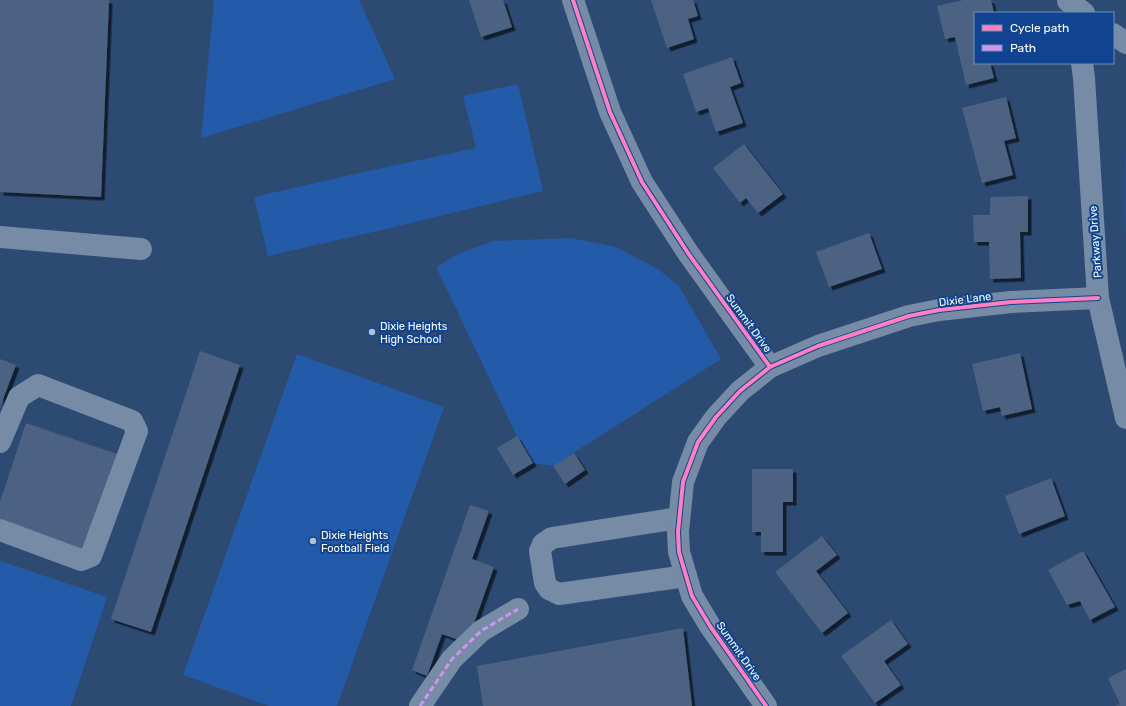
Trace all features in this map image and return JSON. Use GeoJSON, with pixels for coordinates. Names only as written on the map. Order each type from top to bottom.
{"type":"FeatureCollection","features":[{"type":"Feature","properties":{"kind":"street","name":"Summit Drive"},"geometry":{"type":"LineString","coordinates":[[572,0],[610,112],[642,182],[688,253],[770,367],[740,391],[716,417],[698,442],[683,482],[678,532],[679,552],[692,596],[760,702]]}},
{"type":"Feature","properties":{"kind":"street"},"geometry":{"type":"LineString","coordinates":[[1114,35],[1126,43]]}},
{"type":"Feature","properties":{"kind":"street","name":"Parkway Drive"},"geometry":{"type":"LineString","coordinates":[[1082,64],[1098,298],[1126,418]]}},
{"type":"Feature","properties":{"kind":"street"},"geometry":{"type":"LineString","coordinates":[[0,237],[141,249]]}},
{"type":"Feature","properties":{"kind":"street","name":"Dixie Lane"},"geometry":{"type":"LineString","coordinates":[[770,367],[818,346],[909,316],[939,310],[1011,302],[1098,298]]}},
{"type":"Feature","properties":{"kind":"street"},"geometry":{"type":"LineString","coordinates":[[0,442],[19,397],[38,385],[132,421],[137,431],[91,556],[81,560],[0,530]]}},
{"type":"Feature","properties":{"kind":"street"},"geometry":{"type":"LineString","coordinates":[[679,518],[552,538],[543,544],[540,551],[545,583],[549,589],[559,594],[686,576]]}},
{"type":"Feature","properties":{"kind":"street"},"geometry":{"type":"LineString","coordinates":[[420,706],[452,659],[481,631],[518,609]]}},
{"type":"Feature","properties":{"kind":"shaded area"},"geometry":{"type":"Polygon","coordinates":[[[214,0],[359,0],[395,79],[201,138],[214,0]]]}},
{"type":"Feature","properties":{"kind":"shaded area"},"geometry":{"type":"Polygon","coordinates":[[[518,84],[543,191],[268,256],[254,197],[476,148],[463,96],[518,84]]]}},
{"type":"Feature","properties":{"kind":"shaded area"},"geometry":{"type":"Polygon","coordinates":[[[1126,138],[1126,235],[1122,214],[1126,138]]]}},
{"type":"Feature","properties":{"kind":"shaded area"},"geometry":{"type":"Polygon","coordinates":[[[571,238],[616,247],[658,269],[679,286],[721,359],[553,466],[533,463],[517,436],[436,267],[456,255],[493,241],[571,238]]]}},
{"type":"Feature","properties":{"kind":"shaded area","name":"Dixie Heights Football Field"},"geometry":{"type":"Polygon","coordinates":[[[297,354],[444,407],[337,706],[269,706],[183,675],[297,354]]]}},
{"type":"Feature","properties":{"kind":"shaded area"},"geometry":{"type":"Polygon","coordinates":[[[0,561],[107,597],[71,706],[0,706],[0,561]]]}},
{"type":"Feature","properties":{"kind":"building"},"geometry":{"type":"Polygon","coordinates":[[[0,0],[109,0],[101,197],[0,192],[0,0]]]}},
{"type":"Feature","properties":{"kind":"building"},"geometry":{"type":"Polygon","coordinates":[[[469,0],[503,0],[512,27],[481,37],[469,0]]]}},
{"type":"Feature","properties":{"kind":"building"},"geometry":{"type":"Polygon","coordinates":[[[651,0],[693,0],[698,16],[688,19],[694,39],[667,48],[651,0]]]}},
{"type":"Feature","properties":{"kind":"building"},"geometry":{"type":"Polygon","coordinates":[[[963,0],[991,0],[994,12],[974,12],[974,64],[990,64],[994,78],[966,85],[955,37],[945,39],[937,6],[963,0]]]}},
{"type":"Feature","properties":{"kind":"building"},"geometry":{"type":"Polygon","coordinates":[[[732,57],[741,83],[730,87],[743,123],[716,132],[708,108],[696,112],[683,74],[732,57]]]}},
{"type":"Feature","properties":{"kind":"building"},"geometry":{"type":"Polygon","coordinates":[[[1006,97],[1016,138],[1004,141],[1013,175],[982,183],[962,108],[1006,97]]]}},
{"type":"Feature","properties":{"kind":"building"},"geometry":{"type":"Polygon","coordinates":[[[744,144],[783,194],[758,213],[746,198],[740,203],[713,168],[744,144]]]}},
{"type":"Feature","properties":{"kind":"building"},"geometry":{"type":"Polygon","coordinates":[[[1028,196],[1028,232],[1020,232],[1021,278],[990,279],[989,242],[974,242],[973,215],[990,215],[990,197],[1028,196]]]}},
{"type":"Feature","properties":{"kind":"building"},"geometry":{"type":"Polygon","coordinates":[[[869,233],[882,269],[829,287],[816,252],[869,233]]]}},
{"type":"Feature","properties":{"kind":"building"},"geometry":{"type":"Polygon","coordinates":[[[200,351],[240,365],[151,632],[111,619],[200,351]]]}},
{"type":"Feature","properties":{"kind":"building"},"geometry":{"type":"Polygon","coordinates":[[[1020,353],[1032,409],[1002,416],[1000,407],[983,411],[972,364],[1020,353]]]}},
{"type":"Feature","properties":{"kind":"building"},"geometry":{"type":"Polygon","coordinates":[[[0,359],[16,365],[0,407],[0,359]]]}},
{"type":"Feature","properties":{"kind":"building"},"geometry":{"type":"Polygon","coordinates":[[[26,423],[117,454],[84,555],[0,526],[0,502],[26,423]]]}},
{"type":"Feature","properties":{"kind":"building"},"geometry":{"type":"Polygon","coordinates":[[[517,436],[533,463],[513,475],[497,448],[517,436]]]}},
{"type":"Feature","properties":{"kind":"building"},"geometry":{"type":"Polygon","coordinates":[[[574,453],[585,470],[565,484],[553,466],[574,453]]]}},
{"type":"Feature","properties":{"kind":"building"},"geometry":{"type":"Polygon","coordinates":[[[752,469],[793,469],[793,502],[783,502],[783,552],[761,552],[761,532],[752,532],[752,469]]]}},
{"type":"Feature","properties":{"kind":"building"},"geometry":{"type":"Polygon","coordinates":[[[1051,478],[1065,516],[1019,534],[1005,496],[1051,478]]]}},
{"type":"Feature","properties":{"kind":"building"},"geometry":{"type":"Polygon","coordinates":[[[470,505],[489,511],[472,559],[494,567],[467,643],[442,634],[427,676],[412,670],[470,505]]]}},
{"type":"Feature","properties":{"kind":"building"},"geometry":{"type":"Polygon","coordinates":[[[822,536],[837,555],[816,571],[848,613],[822,633],[775,572],[822,536]]]}},
{"type":"Feature","properties":{"kind":"building"},"geometry":{"type":"Polygon","coordinates":[[[1083,551],[1115,607],[1090,620],[1080,601],[1067,605],[1048,570],[1083,551]]]}},
{"type":"Feature","properties":{"kind":"building"},"geometry":{"type":"Polygon","coordinates":[[[891,620],[908,644],[884,661],[901,685],[875,703],[841,656],[891,620]]]}},
{"type":"Feature","properties":{"kind":"building"},"geometry":{"type":"Polygon","coordinates":[[[683,628],[692,706],[483,706],[477,666],[683,628]]]}},
{"type":"Feature","properties":{"kind":"building"},"geometry":{"type":"Polygon","coordinates":[[[1126,669],[1126,706],[1115,706],[1120,704],[1108,678],[1126,669]]]}},
{"type":"Feature","properties":{"kind":"marked path"},"geometry":{"type":"LineString","coordinates":[[420,706],[452,659],[481,631],[518,609]]}},
{"type":"Feature","properties":{"kind":"cycle path"},"geometry":{"type":"LineString","coordinates":[[573,0],[610,112],[642,182],[688,253],[770,367]]}},
{"type":"Feature","properties":{"kind":"cycle path"},"geometry":{"type":"LineString","coordinates":[[766,706],[710,626],[692,596],[679,552],[678,532],[683,482],[698,442],[716,417],[740,391],[770,367],[818,346],[909,316],[939,310],[1011,302],[1098,298]]}},
{"type":"Feature","properties":{"kind":"place","name":"Dixie Heights High School"},"geometry":{"type":"Point","coordinates":[372,332]}},
{"type":"Feature","properties":{"kind":"place","name":"Dixie Heights Football Field"},"geometry":{"type":"Point","coordinates":[313,541]}}]}
